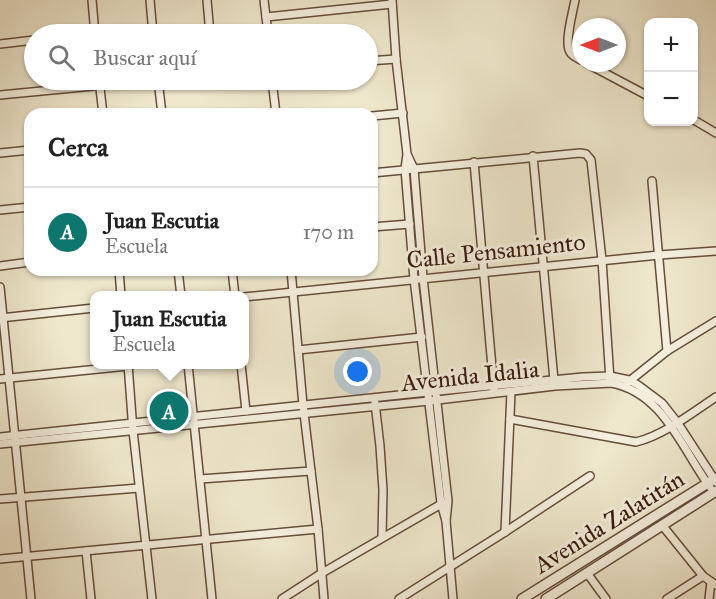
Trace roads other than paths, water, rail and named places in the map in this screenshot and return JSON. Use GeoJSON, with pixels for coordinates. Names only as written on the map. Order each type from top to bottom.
{"type":"FeatureCollection","features":[{"type":"Feature","properties":{"kind":"street"},"geometry":{"type":"LineString","coordinates":[[92,0],[93,24]]}},
{"type":"Feature","properties":{"kind":"street"},"geometry":{"type":"LineString","coordinates":[[150,0],[152,24]]}},
{"type":"Feature","properties":{"kind":"street"},"geometry":{"type":"LineString","coordinates":[[207,0],[209,24]]}},
{"type":"Feature","properties":{"kind":"street"},"geometry":{"type":"LineString","coordinates":[[264,0],[267,24]]}},
{"type":"Feature","properties":{"kind":"street"},"geometry":{"type":"LineString","coordinates":[[572,18],[576,0]]}},
{"type":"Feature","properties":{"kind":"street"},"geometry":{"type":"LineString","coordinates":[[266,17],[392,2],[396,59],[423,278],[432,396]]}},
{"type":"Feature","properties":{"kind":"street"},"geometry":{"type":"LineString","coordinates":[[572,20],[568,49],[572,56]]}},
{"type":"Feature","properties":{"kind":"street"},"geometry":{"type":"LineString","coordinates":[[0,44],[24,41]]}},
{"type":"Feature","properties":{"kind":"street"},"geometry":{"type":"LineString","coordinates":[[378,60],[396,59]]}},
{"type":"Feature","properties":{"kind":"street"},"geometry":{"type":"LineString","coordinates":[[603,72],[644,94]]}},
{"type":"Feature","properties":{"kind":"street"},"geometry":{"type":"LineString","coordinates":[[0,95],[42,90]]}},
{"type":"Feature","properties":{"kind":"street"},"geometry":{"type":"LineString","coordinates":[[101,90],[102,108]]}},
{"type":"Feature","properties":{"kind":"street"},"geometry":{"type":"LineString","coordinates":[[158,90],[161,108]]}},
{"type":"Feature","properties":{"kind":"street"},"geometry":{"type":"LineString","coordinates":[[273,90],[275,108]]}},
{"type":"Feature","properties":{"kind":"street"},"geometry":{"type":"LineString","coordinates":[[378,115],[403,113]]}},
{"type":"Feature","properties":{"kind":"street"},"geometry":{"type":"LineString","coordinates":[[698,123],[716,133]]}},
{"type":"Feature","properties":{"kind":"street"},"geometry":{"type":"LineString","coordinates":[[0,153],[24,151]]}},
{"type":"Feature","properties":{"kind":"street"},"geometry":{"type":"LineString","coordinates":[[378,172],[533,156],[586,154],[591,160],[602,260],[610,380]]}},
{"type":"Feature","properties":{"kind":"street"},"geometry":{"type":"LineString","coordinates":[[533,156],[554,380]]}},
{"type":"Feature","properties":{"kind":"street"},"geometry":{"type":"LineString","coordinates":[[474,162],[494,390]]}},
{"type":"Feature","properties":{"kind":"street"},"geometry":{"type":"LineString","coordinates":[[410,169],[410,224],[414,279],[445,502],[453,599]]}},
{"type":"Feature","properties":{"kind":"street"},"geometry":{"type":"LineString","coordinates":[[652,181],[667,351]]}},
{"type":"Feature","properties":{"kind":"street"},"geometry":{"type":"LineString","coordinates":[[0,210],[24,208]]}},
{"type":"Feature","properties":{"kind":"street"},"geometry":{"type":"LineString","coordinates":[[378,227],[410,224]]}},
{"type":"Feature","properties":{"kind":"street","name":"Calle Pensamiento"},"geometry":{"type":"LineString","coordinates":[[249,296],[602,260],[716,251]]}},
{"type":"Feature","properties":{"kind":"street"},"geometry":{"type":"LineString","coordinates":[[0,266],[24,263]]}},
{"type":"Feature","properties":{"kind":"street"},"geometry":{"type":"LineString","coordinates":[[119,276],[121,291]]}},
{"type":"Feature","properties":{"kind":"street"},"geometry":{"type":"LineString","coordinates":[[179,276],[180,291]]}},
{"type":"Feature","properties":{"kind":"street"},"geometry":{"type":"LineString","coordinates":[[233,276],[234,291]]}},
{"type":"Feature","properties":{"kind":"street"},"geometry":{"type":"LineString","coordinates":[[292,276],[324,599]]}},
{"type":"Feature","properties":{"kind":"street"},"geometry":{"type":"LineString","coordinates":[[0,287],[31,599]]}},
{"type":"Feature","properties":{"kind":"street"},"geometry":{"type":"LineString","coordinates":[[2,317],[90,308]]}},
{"type":"Feature","properties":{"kind":"street"},"geometry":{"type":"LineString","coordinates":[[623,387],[667,351],[716,321]]}},
{"type":"Feature","properties":{"kind":"street"},"geometry":{"type":"LineString","coordinates":[[298,350],[422,336]]}},
{"type":"Feature","properties":{"kind":"street"},"geometry":{"type":"LineString","coordinates":[[0,379],[91,369]]}},
{"type":"Feature","properties":{"kind":"street"},"geometry":{"type":"LineString","coordinates":[[128,369],[152,599]]}},
{"type":"Feature","properties":{"kind":"street"},"geometry":{"type":"LineString","coordinates":[[188,369],[212,599]]}},
{"type":"Feature","properties":{"kind":"street"},"geometry":{"type":"LineString","coordinates":[[242,369],[246,411]]}},
{"type":"Feature","properties":{"kind":"street","name":"Avenida Idalia"},"geometry":{"type":"LineString","coordinates":[[0,444],[15,439],[133,427],[193,417],[375,398],[432,396],[494,390],[584,377],[610,380],[638,393],[656,406],[674,424]]}},
{"type":"Feature","properties":{"kind":"street","name":"Avenida Idalia"},"geometry":{"type":"LineString","coordinates":[[494,390],[511,392],[610,380],[629,380],[651,393],[662,403],[714,486]]}},
{"type":"Feature","properties":{"kind":"street"},"geometry":{"type":"LineString","coordinates":[[505,532],[511,392]]}},
{"type":"Feature","properties":{"kind":"street","name":"Avenida Idalia"},"geometry":{"type":"LineString","coordinates":[[133,427],[194,425],[304,414],[375,406],[432,396]]}},
{"type":"Feature","properties":{"kind":"street"},"geometry":{"type":"LineString","coordinates":[[510,419],[636,442],[643,441],[674,424],[716,397]]}},
{"type":"Feature","properties":{"kind":"street"},"geometry":{"type":"LineString","coordinates":[[375,398],[383,490],[382,537]]}},
{"type":"Feature","properties":{"kind":"street","name":"Avenida Idalia"},"geometry":{"type":"LineString","coordinates":[[0,437],[15,439]]}},
{"type":"Feature","properties":{"kind":"street"},"geometry":{"type":"LineString","coordinates":[[200,479],[311,471]]}},
{"type":"Feature","properties":{"kind":"street"},"geometry":{"type":"LineString","coordinates":[[399,599],[590,476]]}},
{"type":"Feature","properties":{"kind":"street","name":"Avenida Zalatitán"},"geometry":{"type":"LineString","coordinates":[[546,599],[662,525],[714,486]]}},
{"type":"Feature","properties":{"kind":"street","name":"Avenida Zalatitán"},"geometry":{"type":"LineString","coordinates":[[522,599],[714,486]]}},
{"type":"Feature","properties":{"kind":"street"},"geometry":{"type":"LineString","coordinates":[[0,499],[139,488]]}},
{"type":"Feature","properties":{"kind":"street"},"geometry":{"type":"LineString","coordinates":[[282,599],[382,537],[445,502]]}},
{"type":"Feature","properties":{"kind":"street"},"geometry":{"type":"LineString","coordinates":[[662,525],[703,576],[714,583],[709,599]]}},
{"type":"Feature","properties":{"kind":"street"},"geometry":{"type":"LineString","coordinates":[[0,559],[318,529]]}},
{"type":"Feature","properties":{"kind":"street"},"geometry":{"type":"LineString","coordinates":[[86,551],[91,599]]}},
{"type":"Feature","properties":{"kind":"street"},"geometry":{"type":"LineString","coordinates":[[586,573],[606,599]]}},
{"type":"Feature","properties":{"kind":"street"},"geometry":{"type":"LineString","coordinates":[[667,599],[703,576]]}},
{"type":"Feature","properties":{"kind":"place","name":"Juan Escutia"},"geometry":{"type":"Point","coordinates":[169,411]}}]}
